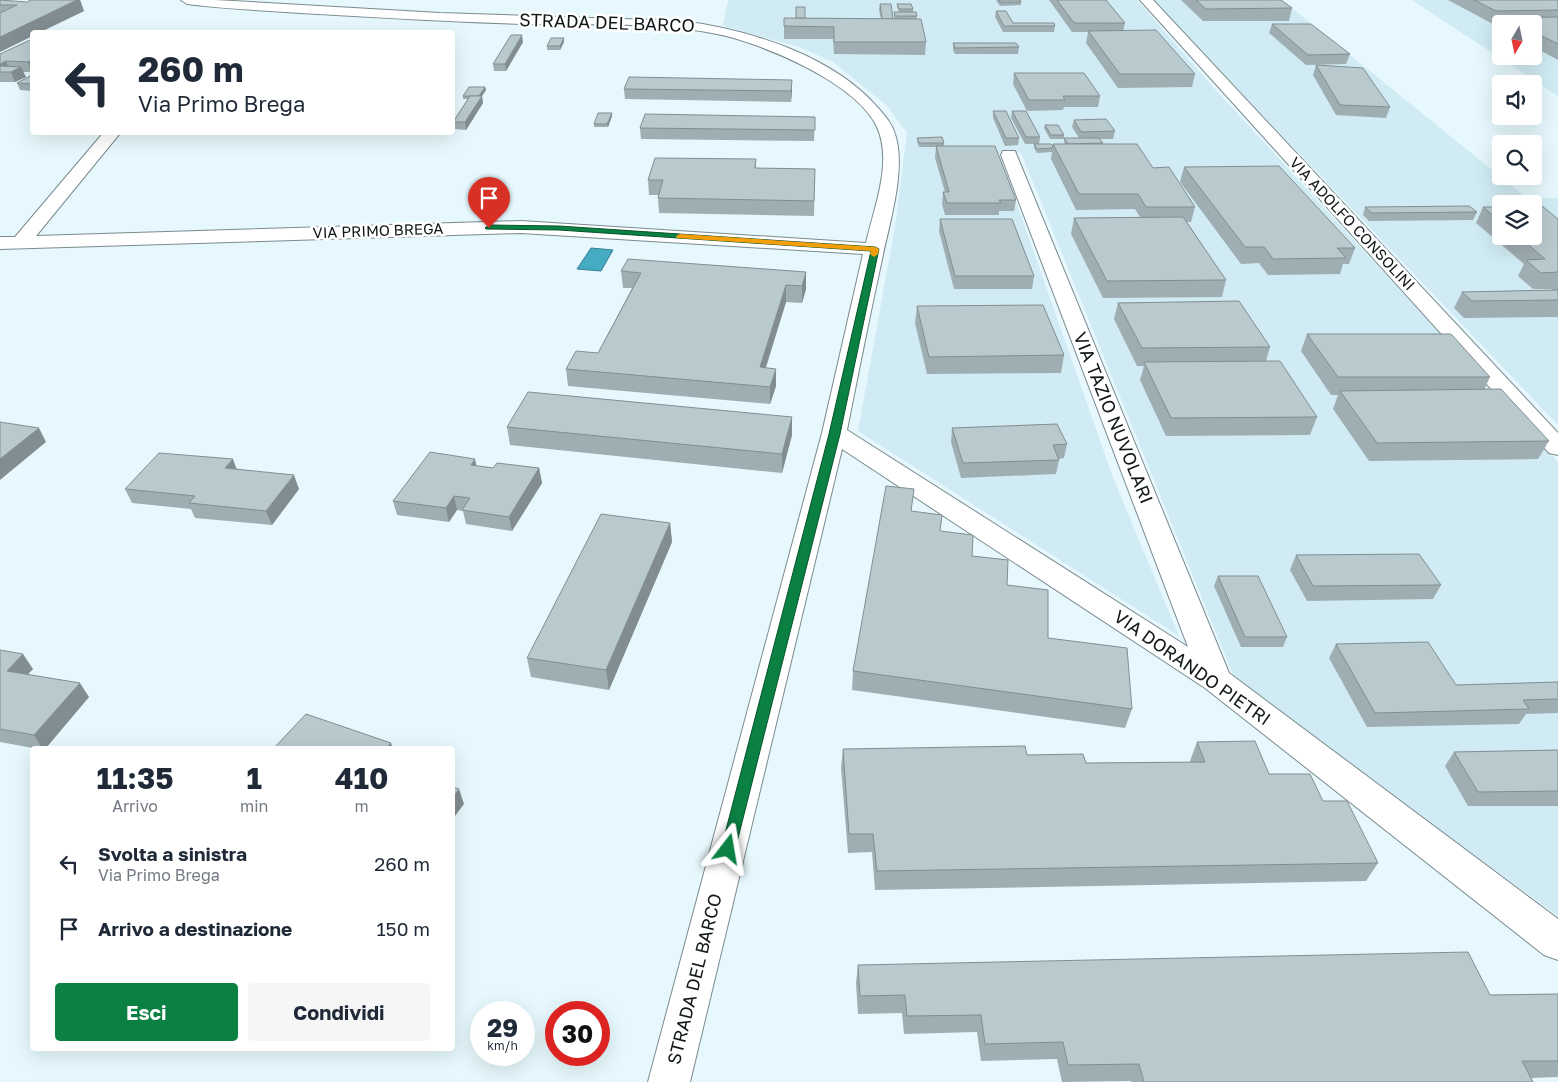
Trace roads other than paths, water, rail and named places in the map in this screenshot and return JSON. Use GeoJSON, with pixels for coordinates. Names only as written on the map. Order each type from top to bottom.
{"type":"FeatureCollection","features":[{"type":"Feature","properties":{"kind":"street","name":"STRADA DEL BARCO"},"geometry":{"type":"LineString","coordinates":[[187,0],[237,6],[405,16],[678,24],[716,30],[775,49],[831,75],[859,96],[882,122],[887,135],[891,166],[875,249],[834,434],[669,1082]]}},
{"type":"Feature","properties":{"kind":"street","name":"VIA ADOLFO CONSOLINI"},"geometry":{"type":"LineString","coordinates":[[1146,0],[1558,448]]}},
{"type":"Feature","properties":{"kind":"street"},"geometry":{"type":"LineString","coordinates":[[22,242],[111,135]]}},
{"type":"Feature","properties":{"kind":"street","name":"VIA TAZIO NUVOLARI"},"geometry":{"type":"LineString","coordinates":[[1009,155],[1216,680]]}},
{"type":"Feature","properties":{"kind":"street","name":"VIA PRIMO BREGA"},"geometry":{"type":"LineString","coordinates":[[0,243],[521,227],[875,249]]}},
{"type":"Feature","properties":{"kind":"street","name":"VIA DORANDO PIETRI"},"geometry":{"type":"LineString","coordinates":[[834,434],[1216,680],[1558,942]]}},
{"type":"Feature","properties":{"kind":"water"},"geometry":{"type":"Polygon","coordinates":[[[591,248],[613,250],[601,271],[577,269],[591,248]]]}}]}
